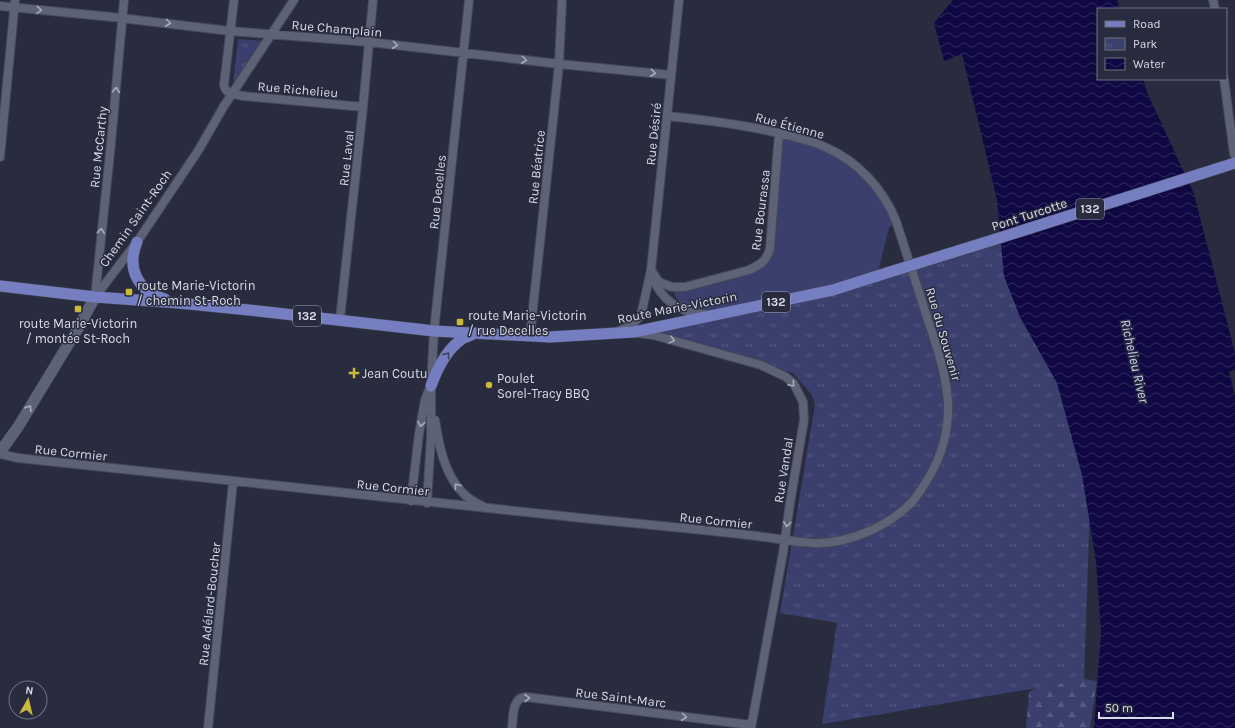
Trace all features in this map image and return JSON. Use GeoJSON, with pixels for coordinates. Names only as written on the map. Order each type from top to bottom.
{"type":"FeatureCollection","features":[{"type":"Feature","properties":{"kind":"main road","name":"Pont Turcotte"},"geometry":{"type":"LineString","coordinates":[[877,276],[1235,158]]}},
{"type":"Feature","properties":{"kind":"main road"},"geometry":{"type":"LineString","coordinates":[[138,242],[133,255],[134,272],[143,288],[159,298],[179,303]]}},
{"type":"Feature","properties":{"kind":"main road","name":"Route Marie-Victorin"},"geometry":{"type":"LineString","coordinates":[[0,286],[95,297],[179,303],[340,319],[434,331],[550,337],[634,332],[833,290],[877,276]]}},
{"type":"Feature","properties":{"kind":"main road","name":"Chemin Saint-Roch"},"geometry":{"type":"LineString","coordinates":[[0,453],[18,427],[77,330],[95,297]]}},
{"type":"Feature","properties":{"kind":"main road"},"geometry":{"type":"LineString","coordinates":[[431,386],[436,372],[448,352],[462,339],[474,334]]}},
{"type":"Feature","properties":{"kind":"main road"},"geometry":{"type":"LineString","coordinates":[[0,439],[18,427]]}},
{"type":"Feature","properties":{"kind":"street","name":"Rue McCarthy"},"geometry":{"type":"LineString","coordinates":[[95,297],[124,0]]}},
{"type":"Feature","properties":{"kind":"street"},"geometry":{"type":"LineString","coordinates":[[231,94],[225,90],[224,85],[234,0]]}},
{"type":"Feature","properties":{"kind":"street","name":"Chemin Saint-Roch"},"geometry":{"type":"LineString","coordinates":[[95,297],[138,242],[198,151],[231,94],[294,0]]}},
{"type":"Feature","properties":{"kind":"street","name":"Rue Laval"},"geometry":{"type":"LineString","coordinates":[[340,319],[374,0]]}},
{"type":"Feature","properties":{"kind":"street","name":"Rue Decelles"},"geometry":{"type":"LineString","coordinates":[[426,503],[431,437],[431,386],[434,331],[469,0]]}},
{"type":"Feature","properties":{"kind":"street","name":"Rue Béatrice"},"geometry":{"type":"LineString","coordinates":[[530,336],[559,64],[562,0]]}},
{"type":"Feature","properties":{"kind":"street","name":"Rue Désiré"},"geometry":{"type":"LineString","coordinates":[[611,334],[632,325],[641,315],[651,270],[679,0]]}},
{"type":"Feature","properties":{"kind":"street","name":"Rue Champlain"},"geometry":{"type":"LineString","coordinates":[[0,6],[15,4],[230,31],[369,42],[559,64],[671,75]]}},
{"type":"Feature","properties":{"kind":"street"},"geometry":{"type":"LineString","coordinates":[[0,157],[15,4]]}},
{"type":"Feature","properties":{"kind":"street"},"geometry":{"type":"LineString","coordinates":[[1224,80],[1233,125],[1235,158]]}},
{"type":"Feature","properties":{"kind":"street","name":"Rue Richelieu"},"geometry":{"type":"LineString","coordinates":[[231,94],[363,107]]}},
{"type":"Feature","properties":{"kind":"street","name":"Rue Étienne"},"geometry":{"type":"LineString","coordinates":[[667,116],[731,123],[802,138],[824,146],[838,153],[864,173],[877,187],[892,210],[896,221]]}},
{"type":"Feature","properties":{"kind":"street","name":"Rue Bourassa"},"geometry":{"type":"LineString","coordinates":[[651,270],[659,282],[672,287],[685,287],[749,270],[758,266],[764,260],[768,255],[770,248],[779,133]]}},
{"type":"Feature","properties":{"kind":"street","name":"Rue du Souvenir"},"geometry":{"type":"LineString","coordinates":[[785,540],[818,544],[836,542],[860,535],[881,525],[901,512],[913,500],[924,486],[940,456],[948,423],[949,409],[947,390],[937,347],[896,221]]}},
{"type":"Feature","properties":{"kind":"street","name":"Rue Désiré"},"geometry":{"type":"LineString","coordinates":[[651,270],[656,285],[665,298],[672,304],[696,314],[719,314]]}},
{"type":"Feature","properties":{"kind":"street","name":"Rue Vandal"},"geometry":{"type":"LineString","coordinates":[[634,332],[653,335],[761,365],[786,377],[794,384],[803,402],[804,420],[785,540],[751,726]]}},
{"type":"Feature","properties":{"kind":"street"},"geometry":{"type":"LineString","coordinates":[[431,386],[438,438],[452,480],[463,493],[473,501],[488,509]]}},
{"type":"Feature","properties":{"kind":"street","name":"Rue Decelles"},"geometry":{"type":"LineString","coordinates":[[411,501],[419,434],[425,400],[431,386]]}},
{"type":"Feature","properties":{"kind":"street","name":"Rue Cormier"},"geometry":{"type":"LineString","coordinates":[[0,453],[18,458],[233,482],[730,533],[785,540]]}},
{"type":"Feature","properties":{"kind":"street","name":"Rue Adélard-Boucher"},"geometry":{"type":"LineString","coordinates":[[208,728],[233,482]]}},
{"type":"Feature","properties":{"kind":"street","name":"Rue Saint-Marc"},"geometry":{"type":"LineString","coordinates":[[512,728],[516,704],[522,697],[751,726]]}},
{"type":"Feature","properties":{"kind":"green space"},"geometry":{"type":"Polygon","coordinates":[[[238,39],[263,41],[233,85],[238,39]]]}},
{"type":"Feature","properties":{"kind":"green space"},"geometry":{"type":"Polygon","coordinates":[[[779,133],[824,146],[864,173],[896,221],[889,228],[877,276],[696,314],[681,304],[672,287],[749,270],[768,255],[779,133]]]}},
{"type":"Feature","properties":{"kind":"green space"},"geometry":{"type":"Polygon","coordinates":[[[1013,241],[1091,476],[1084,680],[822,724],[837,623],[780,613],[815,405],[812,395],[793,373],[634,332],[877,276],[1013,241]]]}},
{"type":"Feature","properties":{"kind":"green space"},"geometry":{"type":"Polygon","coordinates":[[[1076,678],[1097,681],[1090,728],[1026,728],[1029,692],[1042,684],[1076,678]]]}},
{"type":"Feature","properties":{"kind":"water","name":"Richelieu River"},"geometry":{"type":"Polygon","coordinates":[[[953,0],[1117,0],[1120,8],[1097,8],[1097,80],[1143,80],[1147,92],[1194,194],[1235,353],[1235,370],[1229,372],[1235,396],[1235,728],[1094,728],[1101,633],[1096,561],[1082,475],[1057,383],[1020,317],[1004,276],[997,200],[962,54],[944,61],[934,23],[953,0]]]}},
{"type":"Feature","properties":{"kind":"place","name":"route Marie-Victorin / chemin St-Roch"},"geometry":{"type":"Point","coordinates":[129,292]}},
{"type":"Feature","properties":{"kind":"place","name":"route Marie-Victorin / montée St-Roch"},"geometry":{"type":"Point","coordinates":[78,309]}},
{"type":"Feature","properties":{"kind":"place","name":"route Marie-Victorin / rue Decelles"},"geometry":{"type":"Point","coordinates":[460,322]}},
{"type":"Feature","properties":{"kind":"place","name":"Jean Coutu"},"geometry":{"type":"Point","coordinates":[354,373]}},
{"type":"Feature","properties":{"kind":"place","name":"Poulet Sorel-Tracy BBQ"},"geometry":{"type":"Point","coordinates":[489,385]}}]}
